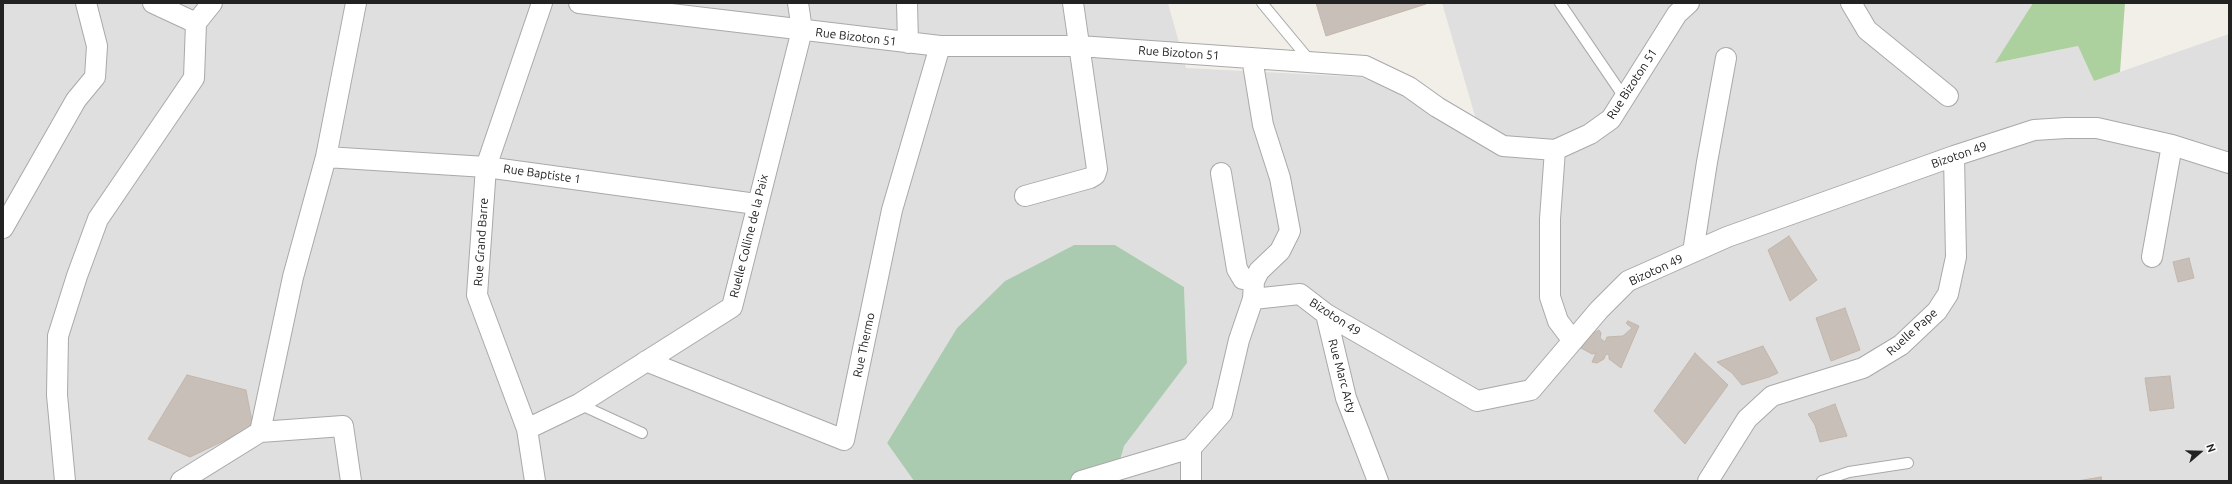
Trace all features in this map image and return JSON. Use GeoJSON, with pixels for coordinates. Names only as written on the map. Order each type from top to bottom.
{"type":"FeatureCollection","features":[{"type":"Feature","properties":{"kind":"street"},"geometry":{"type":"LineString","coordinates":[[3,228],[76,100],[95,77],[97,46],[86,3]]}},
{"type":"Feature","properties":{"kind":"street"},"geometry":{"type":"LineString","coordinates":[[153,3],[196,23]]}},
{"type":"Feature","properties":{"kind":"street"},"geometry":{"type":"LineString","coordinates":[[65,481],[57,394],[58,336],[77,276],[98,219],[194,78],[196,23],[212,3]]}},
{"type":"Feature","properties":{"kind":"street"},"geometry":{"type":"LineString","coordinates":[[260,432],[293,277],[326,157],[356,3]]}},
{"type":"Feature","properties":{"kind":"street","name":"Rue Grand Barre"},"geometry":{"type":"LineString","coordinates":[[535,481],[527,429],[477,295],[486,166],[542,3]]}},
{"type":"Feature","properties":{"kind":"street","name":"Rue Bizoton 51"},"geometry":{"type":"LineString","coordinates":[[579,3],[940,46],[1079,46],[1365,66],[1409,86],[1437,107],[1503,146],[1555,150],[1590,134],[1611,119],[1677,14],[1689,3]]}},
{"type":"Feature","properties":{"kind":"street","name":"Ruelle Colline de la Paix"},"geometry":{"type":"LineString","coordinates":[[527,429],[579,404],[732,306],[756,204],[802,30],[798,3]]}},
{"type":"Feature","properties":{"kind":"street"},"geometry":{"type":"LineString","coordinates":[[907,3],[908,43]]}},
{"type":"Feature","properties":{"kind":"street"},"geometry":{"type":"LineString","coordinates":[[1025,196],[1090,178],[1095,174],[1097,169],[1073,3]]}},
{"type":"Feature","properties":{"kind":"street"},"geometry":{"type":"LineString","coordinates":[[1851,3],[1867,30],[1948,96]]}},
{"type":"Feature","properties":{"kind":"street","name":"Rue Thermo"},"geometry":{"type":"LineString","coordinates":[[646,361],[844,440],[892,210],[940,46]]}},
{"type":"Feature","properties":{"kind":"street"},"geometry":{"type":"LineString","coordinates":[[1081,481],[1191,448],[1222,413],[1239,340],[1259,271],[1280,251],[1290,231],[1280,178],[1263,125],[1252,58]]}},
{"type":"Feature","properties":{"kind":"street"},"geometry":{"type":"LineString","coordinates":[[1693,252],[1707,162],[1726,58]]}},
{"type":"Feature","properties":{"kind":"street","name":"Bizoton 49"},"geometry":{"type":"LineString","coordinates":[[1253,290],[1300,294],[1326,314],[1477,401],[1531,390],[1599,310],[1628,281],[1734,234],[1954,156],[2034,130],[2097,128],[2172,146],[2229,163]]}},
{"type":"Feature","properties":{"kind":"street"},"geometry":{"type":"LineString","coordinates":[[2152,257],[2172,146]]}},
{"type":"Feature","properties":{"kind":"street"},"geometry":{"type":"LineString","coordinates":[[1555,150],[1550,219],[1550,297],[1558,321],[1573,341]]}},
{"type":"Feature","properties":{"kind":"street","name":"Ruelle Pape"},"geometry":{"type":"LineString","coordinates":[[1708,481],[1747,419],[1772,396],[1863,368],[1901,345],[1937,311],[1948,294],[1956,257],[1954,156]]}},
{"type":"Feature","properties":{"kind":"street","name":"Rue Baptiste 1"},"geometry":{"type":"LineString","coordinates":[[326,157],[486,166],[756,204]]}},
{"type":"Feature","properties":{"kind":"street"},"geometry":{"type":"LineString","coordinates":[[1222,173],[1237,269],[1243,279],[1253,290]]}},
{"type":"Feature","properties":{"kind":"street","name":"Rue Marc Arty"},"geometry":{"type":"LineString","coordinates":[[1326,314],[1346,398],[1378,481]]}},
{"type":"Feature","properties":{"kind":"street"},"geometry":{"type":"LineString","coordinates":[[181,481],[260,432],[343,426],[351,481]]}},
{"type":"Feature","properties":{"kind":"street"},"geometry":{"type":"LineString","coordinates":[[1191,448],[1192,481]]}},
{"type":"Feature","properties":{"kind":"lane"},"geometry":{"type":"LineString","coordinates":[[1262,3],[1311,62]]}},
{"type":"Feature","properties":{"kind":"lane"},"geometry":{"type":"LineString","coordinates":[[1560,3],[1624,97]]}},
{"type":"Feature","properties":{"kind":"lane"},"geometry":{"type":"LineString","coordinates":[[579,404],[642,433]]}},
{"type":"Feature","properties":{"kind":"lane"},"geometry":{"type":"LineString","coordinates":[[1822,481],[1849,472],[1908,463]]}},
{"type":"Feature","properties":{"kind":"shaded area"},"geometry":{"type":"Polygon","coordinates":[[[3,3],[1168,3],[1186,68],[1360,77],[1404,93],[1482,140],[1442,3],[2033,3],[1996,63],[2078,46],[2094,81],[2229,34],[2229,481],[1110,481],[1123,446],[1187,363],[1184,287],[1115,245],[1074,245],[1005,281],[957,328],[887,443],[914,481],[3,481],[3,3]]]}},
{"type":"Feature","properties":{"kind":"green space"},"geometry":{"type":"Polygon","coordinates":[[[2033,3],[2125,3],[2120,72],[2094,81],[2078,46],[1995,63],[2033,3]]]}},
{"type":"Feature","properties":{"kind":"green space"},"geometry":{"type":"Polygon","coordinates":[[[1074,245],[1115,245],[1184,287],[1187,363],[1124,446],[1114,480],[914,481],[887,443],[957,328],[1005,281],[1074,245]]]}},
{"type":"Feature","properties":{"kind":"building"},"geometry":{"type":"Polygon","coordinates":[[[1316,3],[1425,3],[1426,4],[1326,36],[1316,3]]]}},
{"type":"Feature","properties":{"kind":"building"},"geometry":{"type":"Polygon","coordinates":[[[1789,236],[1817,280],[1790,301],[1768,250],[1789,236]]]}},
{"type":"Feature","properties":{"kind":"building"},"geometry":{"type":"Polygon","coordinates":[[[2189,258],[2194,278],[2178,282],[2173,262],[2189,258]]]}},
{"type":"Feature","properties":{"kind":"building"},"geometry":{"type":"Polygon","coordinates":[[[1845,308],[1860,350],[1831,361],[1816,318],[1845,308]]]}},
{"type":"Feature","properties":{"kind":"building"},"geometry":{"type":"Polygon","coordinates":[[[1628,321],[1639,326],[1621,368],[1609,359],[1609,355],[1606,354],[1604,359],[1597,363],[1592,362],[1596,353],[1592,354],[1581,348],[1592,334],[1599,330],[1601,333],[1600,338],[1605,342],[1607,337],[1623,336],[1632,328],[1626,323],[1628,321]]]}},
{"type":"Feature","properties":{"kind":"building"},"geometry":{"type":"Polygon","coordinates":[[[1763,346],[1778,373],[1769,377],[1742,385],[1732,373],[1717,362],[1763,346]]]}},
{"type":"Feature","properties":{"kind":"building"},"geometry":{"type":"Polygon","coordinates":[[[1695,353],[1728,385],[1685,444],[1654,411],[1695,353]]]}},
{"type":"Feature","properties":{"kind":"building"},"geometry":{"type":"Polygon","coordinates":[[[187,375],[246,390],[253,427],[190,457],[148,439],[187,375]]]}},
{"type":"Feature","properties":{"kind":"building"},"geometry":{"type":"Polygon","coordinates":[[[2170,376],[2174,408],[2150,411],[2145,378],[2170,376]]]}},
{"type":"Feature","properties":{"kind":"building"},"geometry":{"type":"Polygon","coordinates":[[[1835,404],[1847,436],[1820,442],[1815,425],[1808,414],[1835,404]]]}},
{"type":"Feature","properties":{"kind":"building"},"geometry":{"type":"Polygon","coordinates":[[[2101,477],[2102,481],[2077,481],[2101,477]]]}}]}
